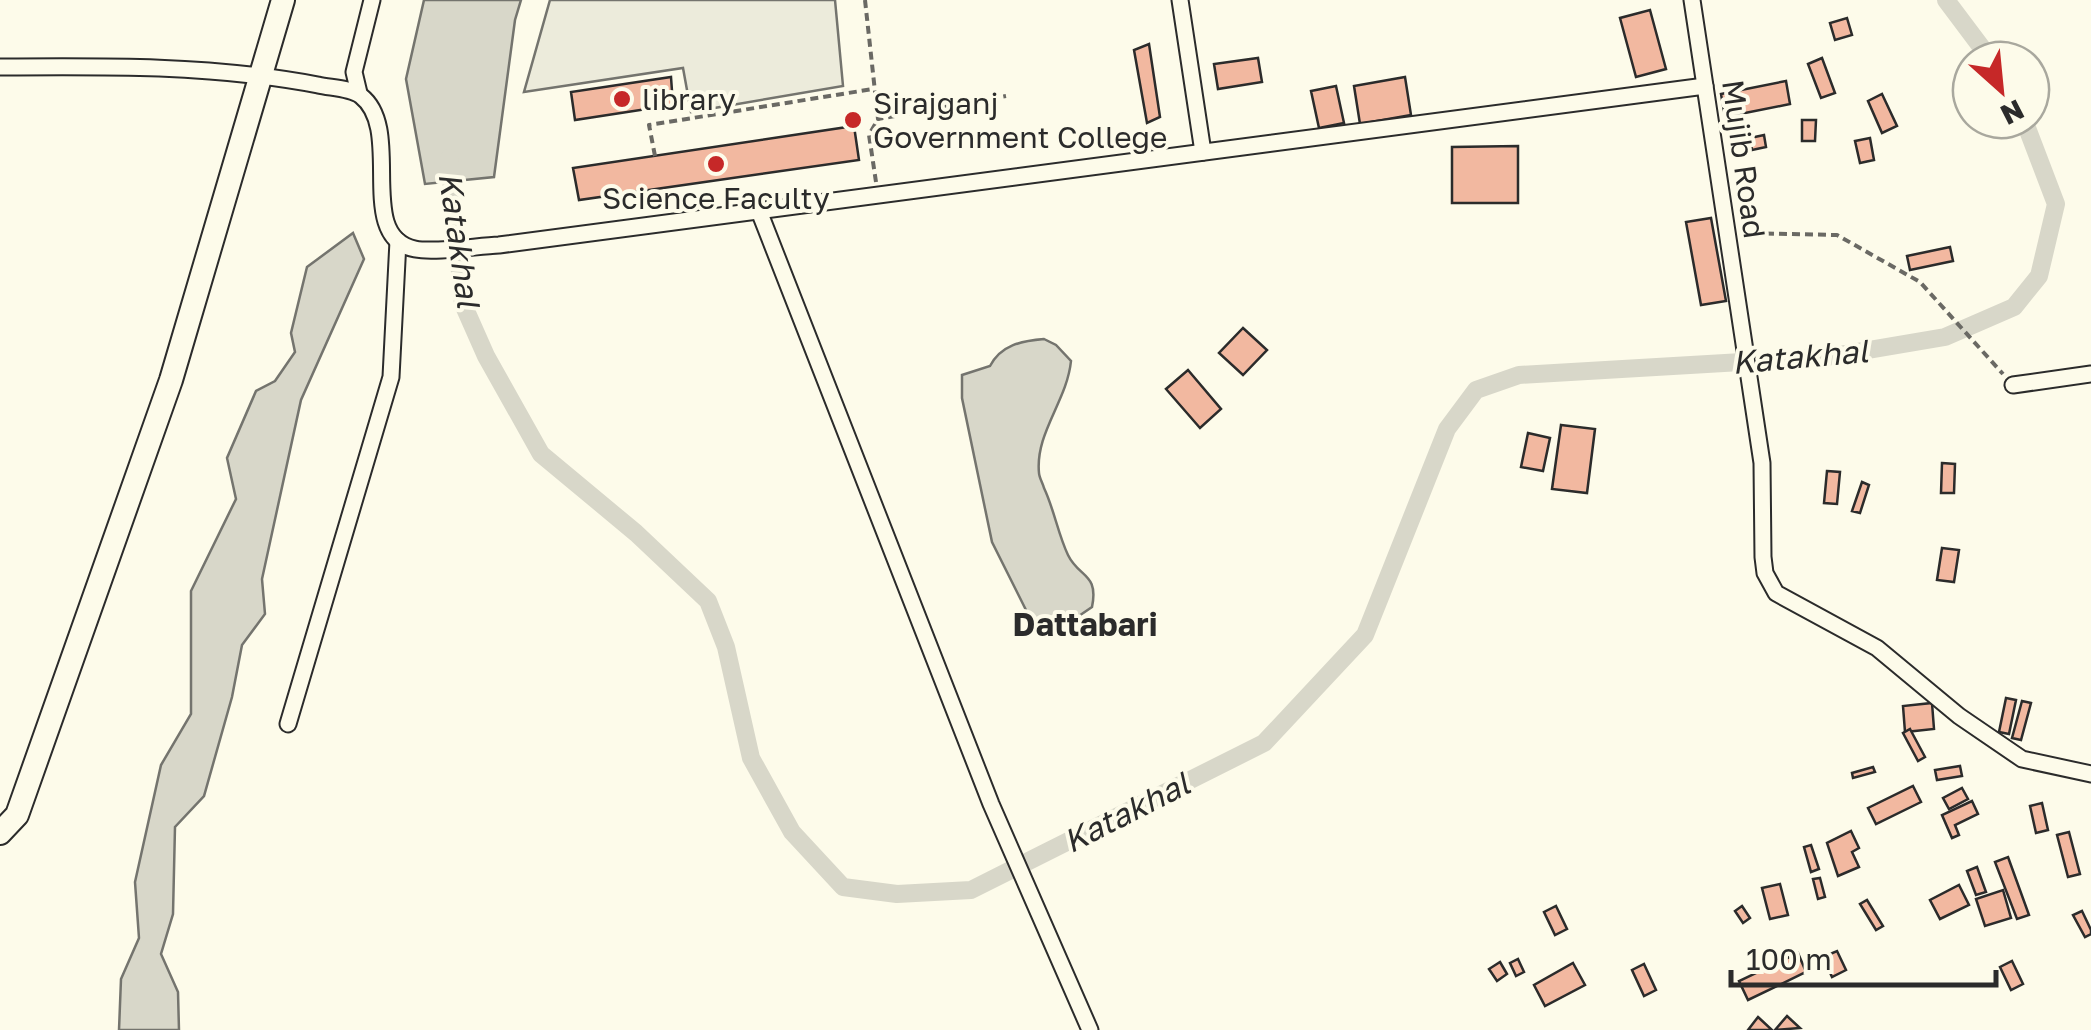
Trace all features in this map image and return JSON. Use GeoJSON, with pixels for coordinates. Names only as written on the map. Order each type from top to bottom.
{"type":"FeatureCollection","features":[{"type":"Feature","properties":{"kind":"street"},"geometry":{"type":"LineString","coordinates":[[0,833],[17,815],[171,380],[284,0]]}},
{"type":"Feature","properties":{"kind":"street"},"geometry":{"type":"LineString","coordinates":[[358,93],[354,72],[372,0]]}},
{"type":"Feature","properties":{"kind":"street"},"geometry":{"type":"LineString","coordinates":[[1180,0],[1204,152]]}},
{"type":"Feature","properties":{"kind":"street","name":"Mujib Road"},"geometry":{"type":"LineString","coordinates":[[1692,0],[1762,464],[1765,573],[1776,593],[1877,648],[1959,716],[2022,759],[2091,774]]}},
{"type":"Feature","properties":{"kind":"street"},"geometry":{"type":"LineString","coordinates":[[0,68],[126,66],[260,74],[358,93],[372,107],[380,126],[385,219],[398,241],[391,377],[288,724]]}},
{"type":"Feature","properties":{"kind":"street"},"geometry":{"type":"LineString","coordinates":[[398,241],[415,249],[499,246],[1705,86]]}},
{"type":"Feature","properties":{"kind":"street"},"geometry":{"type":"LineString","coordinates":[[759,211],[991,804],[1090,1030]]}},
{"type":"Feature","properties":{"kind":"street"},"geometry":{"type":"LineString","coordinates":[[2012,385],[2091,374]]}},
{"type":"Feature","properties":{"kind":"path"},"geometry":{"type":"LineString","coordinates":[[865,0],[878,119],[869,135],[877,196]]}},
{"type":"Feature","properties":{"kind":"path"},"geometry":{"type":"LineString","coordinates":[[655,156],[649,125],[872,89]]}},
{"type":"Feature","properties":{"kind":"path"},"geometry":{"type":"LineString","coordinates":[[878,119],[1006,96]]}},
{"type":"Feature","properties":{"kind":"path"},"geometry":{"type":"LineString","coordinates":[[1727,232],[1837,235],[1920,282],[2012,385]]}},
{"type":"Feature","properties":{"kind":"shaded area"},"geometry":{"type":"Polygon","coordinates":[[[424,0],[521,0],[494,177],[425,184],[406,79],[424,0]]]}},
{"type":"Feature","properties":{"kind":"shaded area"},"geometry":{"type":"Polygon","coordinates":[[[550,0],[835,0],[843,86],[691,112],[683,68],[524,92],[550,0]]]}},
{"type":"Feature","properties":{"kind":"shaded area"},"geometry":{"type":"Polygon","coordinates":[[[353,233],[364,259],[301,400],[262,579],[265,614],[242,645],[204,796],[175,827],[173,914],[161,954],[178,992],[179,1030],[119,1030],[121,979],[139,938],[135,882],[161,765],[191,714],[191,591],[236,499],[227,458],[256,391],[275,381],[295,352],[291,333],[307,267],[353,233]]]}},
{"type":"Feature","properties":{"kind":"shaded area"},"geometry":{"type":"Polygon","coordinates":[[[1044,339],[1071,361],[1042,444],[1039,475],[1068,555],[1093,588],[1092,607],[1051,635],[1034,626],[992,542],[962,398],[962,375],[990,366],[1012,345],[1044,339]]]}},
{"type":"Feature","properties":{"kind":"building"},"geometry":{"type":"Polygon","coordinates":[[[1650,10],[1666,69],[1636,77],[1620,18],[1650,10]]]}},
{"type":"Feature","properties":{"kind":"building"},"geometry":{"type":"Polygon","coordinates":[[[1847,18],[1852,35],[1835,40],[1830,23],[1847,18]]]}},
{"type":"Feature","properties":{"kind":"building"},"geometry":{"type":"Polygon","coordinates":[[[1149,44],[1160,117],[1147,123],[1134,50],[1149,44]]]}},
{"type":"Feature","properties":{"kind":"building"},"geometry":{"type":"Polygon","coordinates":[[[1258,58],[1262,82],[1218,89],[1214,64],[1258,58]]]}},
{"type":"Feature","properties":{"kind":"building"},"geometry":{"type":"Polygon","coordinates":[[[1822,58],[1835,93],[1821,98],[1808,64],[1822,58]]]}},
{"type":"Feature","properties":{"kind":"building","name":"library"},"geometry":{"type":"Polygon","coordinates":[[[671,77],[673,105],[575,120],[571,92],[671,77]]]}},
{"type":"Feature","properties":{"kind":"building"},"geometry":{"type":"Polygon","coordinates":[[[1405,77],[1411,115],[1360,124],[1354,86],[1405,77]]]}},
{"type":"Feature","properties":{"kind":"building"},"geometry":{"type":"Polygon","coordinates":[[[1786,81],[1790,104],[1725,117],[1721,94],[1786,81]]]}},
{"type":"Feature","properties":{"kind":"building"},"geometry":{"type":"Polygon","coordinates":[[[1336,86],[1344,123],[1319,128],[1311,91],[1336,86]]]}},
{"type":"Feature","properties":{"kind":"building"},"geometry":{"type":"Polygon","coordinates":[[[1882,94],[1897,126],[1882,133],[1868,101],[1882,94]]]}},
{"type":"Feature","properties":{"kind":"building"},"geometry":{"type":"Polygon","coordinates":[[[1802,120],[1816,120],[1815,141],[1802,141],[1802,120]]]}},
{"type":"Feature","properties":{"kind":"building","name":"Science Faculty"},"geometry":{"type":"Polygon","coordinates":[[[854,126],[859,160],[579,200],[573,168],[854,126]]]}},
{"type":"Feature","properties":{"kind":"building"},"geometry":{"type":"Polygon","coordinates":[[[1764,135],[1766,147],[1752,150],[1750,138],[1764,135]]]}},
{"type":"Feature","properties":{"kind":"building"},"geometry":{"type":"Polygon","coordinates":[[[1870,138],[1874,160],[1860,163],[1855,141],[1870,138]]]}},
{"type":"Feature","properties":{"kind":"building"},"geometry":{"type":"Polygon","coordinates":[[[1518,146],[1518,203],[1452,203],[1452,147],[1518,146]]]}},
{"type":"Feature","properties":{"kind":"building"},"geometry":{"type":"Polygon","coordinates":[[[1711,218],[1726,301],[1701,305],[1686,222],[1711,218]]]}},
{"type":"Feature","properties":{"kind":"building"},"geometry":{"type":"Polygon","coordinates":[[[1950,247],[1953,261],[1910,270],[1907,256],[1950,247]]]}},
{"type":"Feature","properties":{"kind":"building"},"geometry":{"type":"Polygon","coordinates":[[[1243,328],[1267,350],[1243,375],[1219,353],[1243,328]]]}},
{"type":"Feature","properties":{"kind":"building"},"geometry":{"type":"Polygon","coordinates":[[[1188,370],[1221,409],[1200,428],[1166,389],[1188,370]]]}},
{"type":"Feature","properties":{"kind":"building"},"geometry":{"type":"Polygon","coordinates":[[[1561,425],[1595,429],[1587,493],[1552,489],[1561,425]]]}},
{"type":"Feature","properties":{"kind":"building"},"geometry":{"type":"Polygon","coordinates":[[[1528,433],[1550,438],[1543,471],[1521,467],[1528,433]]]}},
{"type":"Feature","properties":{"kind":"building"},"geometry":{"type":"Polygon","coordinates":[[[1942,463],[1955,464],[1954,493],[1941,493],[1942,463]]]}},
{"type":"Feature","properties":{"kind":"building"},"geometry":{"type":"Polygon","coordinates":[[[1827,471],[1840,472],[1837,504],[1824,503],[1827,471]]]}},
{"type":"Feature","properties":{"kind":"building"},"geometry":{"type":"Polygon","coordinates":[[[1862,482],[1869,485],[1860,513],[1852,511],[1862,482]]]}},
{"type":"Feature","properties":{"kind":"building"},"geometry":{"type":"Polygon","coordinates":[[[1942,548],[1959,550],[1954,582],[1937,580],[1942,548]]]}},
{"type":"Feature","properties":{"kind":"building"},"geometry":{"type":"Polygon","coordinates":[[[2006,698],[2016,700],[2009,734],[1999,732],[2006,698]]]}},
{"type":"Feature","properties":{"kind":"building"},"geometry":{"type":"Polygon","coordinates":[[[2022,701],[2031,703],[2021,740],[2012,738],[2022,701]]]}},
{"type":"Feature","properties":{"kind":"building"},"geometry":{"type":"Polygon","coordinates":[[[1932,703],[1934,729],[1905,732],[1903,706],[1932,703]]]}},
{"type":"Feature","properties":{"kind":"building"},"geometry":{"type":"Polygon","coordinates":[[[1910,729],[1925,757],[1918,761],[1903,733],[1910,729]]]}},
{"type":"Feature","properties":{"kind":"building"},"geometry":{"type":"Polygon","coordinates":[[[1960,766],[1962,776],[1937,780],[1935,770],[1960,766]]]}},
{"type":"Feature","properties":{"kind":"building"},"geometry":{"type":"Polygon","coordinates":[[[1873,767],[1875,772],[1853,778],[1852,773],[1873,767]]]}},
{"type":"Feature","properties":{"kind":"building"},"geometry":{"type":"Polygon","coordinates":[[[1913,786],[1921,802],[1876,824],[1868,808],[1913,786]]]}},
{"type":"Feature","properties":{"kind":"building"},"geometry":{"type":"Polygon","coordinates":[[[1962,788],[1968,799],[1949,809],[1943,798],[1962,788]]]}},
{"type":"Feature","properties":{"kind":"building"},"geometry":{"type":"Polygon","coordinates":[[[1972,801],[1978,814],[1955,825],[1959,835],[1952,838],[1942,815],[1972,801]]]}},
{"type":"Feature","properties":{"kind":"building"},"geometry":{"type":"Polygon","coordinates":[[[2042,803],[2048,830],[2036,833],[2030,806],[2042,803]]]}},
{"type":"Feature","properties":{"kind":"building"},"geometry":{"type":"Polygon","coordinates":[[[1851,831],[1859,848],[1852,852],[1859,867],[1838,876],[1827,843],[1851,831]]]}},
{"type":"Feature","properties":{"kind":"building"},"geometry":{"type":"Polygon","coordinates":[[[2069,832],[2080,874],[2068,877],[2057,835],[2069,832]]]}},
{"type":"Feature","properties":{"kind":"building"},"geometry":{"type":"Polygon","coordinates":[[[1811,845],[1819,869],[1811,872],[1804,847],[1811,845]]]}},
{"type":"Feature","properties":{"kind":"building"},"geometry":{"type":"Polygon","coordinates":[[[2008,857],[2029,915],[2017,919],[1995,862],[2008,857]]]}},
{"type":"Feature","properties":{"kind":"building"},"geometry":{"type":"Polygon","coordinates":[[[1977,867],[1986,892],[1976,895],[1967,871],[1977,867]]]}},
{"type":"Feature","properties":{"kind":"building"},"geometry":{"type":"Polygon","coordinates":[[[1820,878],[1825,897],[1818,899],[1813,879],[1820,878]]]}},
{"type":"Feature","properties":{"kind":"building"},"geometry":{"type":"Polygon","coordinates":[[[1780,884],[1788,915],[1770,919],[1762,888],[1780,884]]]}},
{"type":"Feature","properties":{"kind":"building"},"geometry":{"type":"Polygon","coordinates":[[[1959,885],[1969,905],[1940,919],[1930,900],[1959,885]]]}},
{"type":"Feature","properties":{"kind":"building"},"geometry":{"type":"Polygon","coordinates":[[[2003,890],[2011,918],[1985,926],[1976,899],[2003,890]]]}},
{"type":"Feature","properties":{"kind":"building"},"geometry":{"type":"Polygon","coordinates":[[[1867,900],[1883,926],[1876,930],[1860,904],[1867,900]]]}},
{"type":"Feature","properties":{"kind":"building"},"geometry":{"type":"Polygon","coordinates":[[[1556,906],[1567,929],[1555,935],[1544,912],[1556,906]]]}},
{"type":"Feature","properties":{"kind":"building"},"geometry":{"type":"Polygon","coordinates":[[[1742,906],[1750,918],[1743,923],[1735,911],[1742,906]]]}},
{"type":"Feature","properties":{"kind":"building"},"geometry":{"type":"Polygon","coordinates":[[[2082,911],[2091,930],[2085,937],[2073,915],[2082,911]]]}},
{"type":"Feature","properties":{"kind":"building"},"geometry":{"type":"Polygon","coordinates":[[[1837,951],[1846,970],[1832,977],[1823,957],[1837,951]]]}},
{"type":"Feature","properties":{"kind":"building"},"geometry":{"type":"Polygon","coordinates":[[[1798,953],[1806,972],[1748,1000],[1739,981],[1798,953]]]}},
{"type":"Feature","properties":{"kind":"building"},"geometry":{"type":"Polygon","coordinates":[[[1518,959],[1524,972],[1516,976],[1510,963],[1518,959]]]}},
{"type":"Feature","properties":{"kind":"building"},"geometry":{"type":"Polygon","coordinates":[[[2012,961],[2023,984],[2011,990],[2000,967],[2012,961]]]}},
{"type":"Feature","properties":{"kind":"building"},"geometry":{"type":"Polygon","coordinates":[[[1500,962],[1507,974],[1497,981],[1489,969],[1500,962]]]}},
{"type":"Feature","properties":{"kind":"building"},"geometry":{"type":"Polygon","coordinates":[[[1573,963],[1585,985],[1545,1006],[1534,985],[1573,963]]]}},
{"type":"Feature","properties":{"kind":"building"},"geometry":{"type":"Polygon","coordinates":[[[1644,964],[1656,990],[1644,996],[1632,970],[1644,964]]]}},
{"type":"Feature","properties":{"kind":"building"},"geometry":{"type":"Polygon","coordinates":[[[1787,1016],[1800,1028],[1775,1030],[1787,1016]]]}},
{"type":"Feature","properties":{"kind":"building"},"geometry":{"type":"Polygon","coordinates":[[[1758,1017],[1772,1030],[1748,1030],[1758,1017]]]}},
{"type":"Feature","properties":{"kind":"waterway","name":"Katakhal"},"geometry":{"type":"LineString","coordinates":[[1946,0],[1976,40]]}},
{"type":"Feature","properties":{"kind":"waterway","name":"Katakhal"},"geometry":{"type":"LineString","coordinates":[[449,158],[463,304],[486,356],[541,454],[636,533],[708,601],[726,647],[751,758],[792,832],[843,887],[897,894],[971,890],[1264,743],[1365,635],[1447,429],[1476,390],[1519,375],[1827,357],[1945,337],[2014,307],[2039,276],[2056,204],[2032,140]]}},
{"type":"Feature","properties":{"kind":"place","name":"library"},"geometry":{"type":"Point","coordinates":[622,99]}},
{"type":"Feature","properties":{"kind":"place","name":"Sirajganj Government College"},"geometry":{"type":"Point","coordinates":[853,120]}},
{"type":"Feature","properties":{"kind":"place","name":"Science Faculty"},"geometry":{"type":"Point","coordinates":[716,164]}},
{"type":"Feature","properties":{"kind":"district","name":"Dattabari"},"geometry":{"type":"Point","coordinates":[1085,624]}}]}
